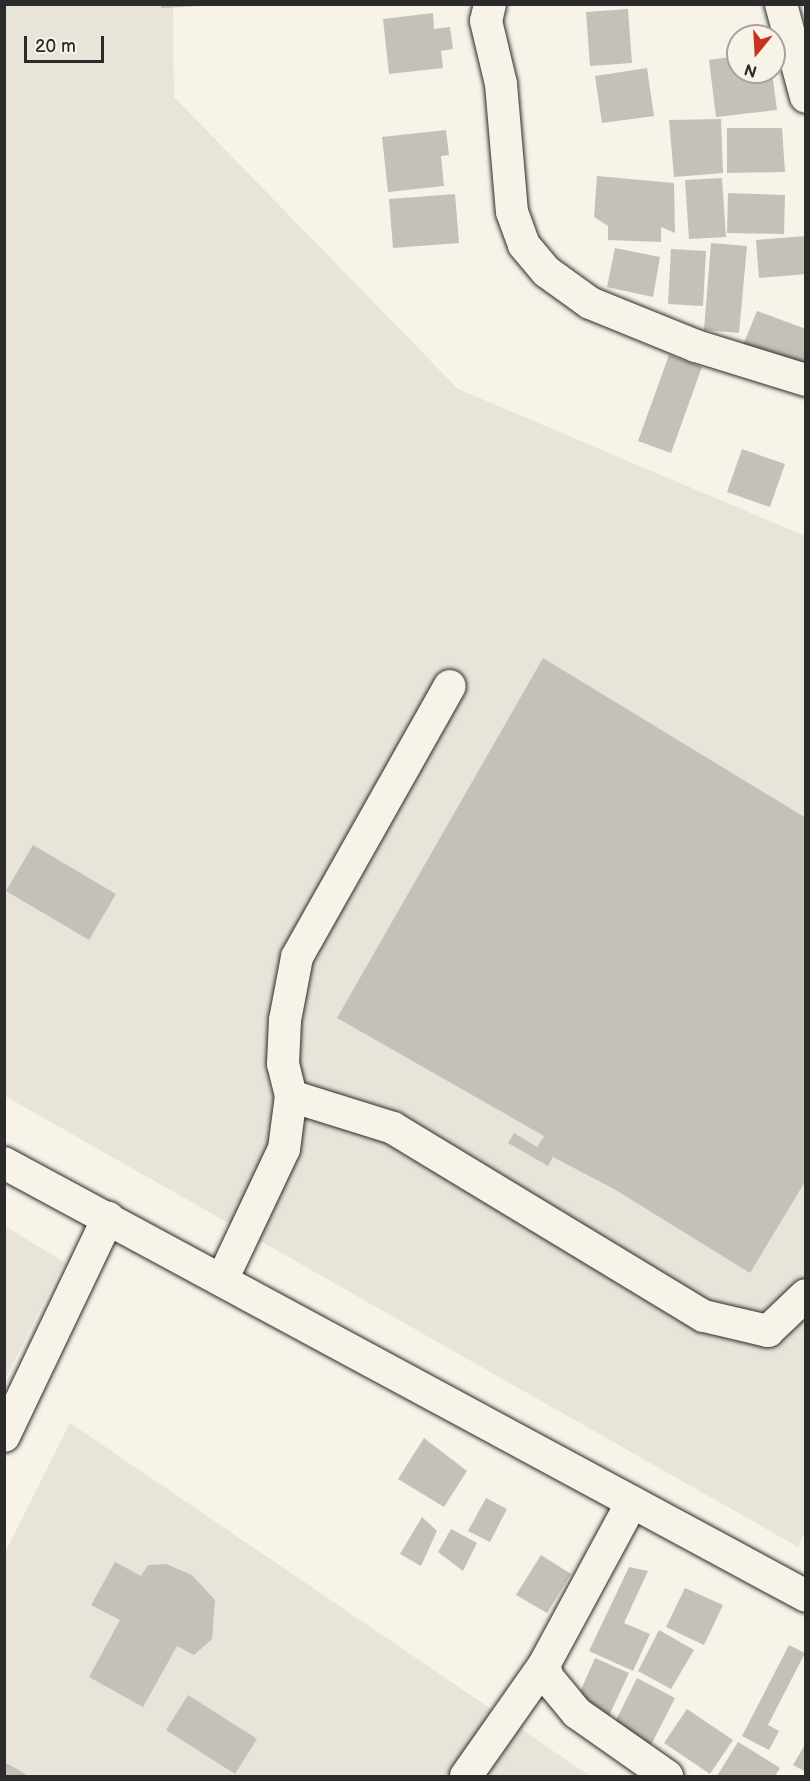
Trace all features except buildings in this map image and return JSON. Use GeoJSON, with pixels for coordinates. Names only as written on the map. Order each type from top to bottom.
{"type":"FeatureCollection","features":[{"type":"Feature","properties":{"kind":"street"},"geometry":{"type":"LineString","coordinates":[[490,4],[486,21],[501,84],[512,212],[524,245],[547,272],[590,303],[696,346],[806,380]]}},
{"type":"Feature","properties":{"kind":"street"},"geometry":{"type":"LineString","coordinates":[[781,4],[806,97]]}},
{"type":"Feature","properties":{"kind":"street"},"geometry":{"type":"LineString","coordinates":[[222,1280],[284,1149],[291,1096],[284,1042],[297,957],[450,686]]}},
{"type":"Feature","properties":{"kind":"street"},"geometry":{"type":"LineString","coordinates":[[291,1096],[393,1128],[704,1316],[768,1331],[806,1295]]}},
{"type":"Feature","properties":{"kind":"street"},"geometry":{"type":"LineString","coordinates":[[4,1163],[806,1596]]}},
{"type":"Feature","properties":{"kind":"street"},"geometry":{"type":"LineString","coordinates":[[4,1436],[108,1218]]}},
{"type":"Feature","properties":{"kind":"street"},"geometry":{"type":"LineString","coordinates":[[466,1776],[544,1665],[632,1502]]}},
{"type":"Feature","properties":{"kind":"street"},"geometry":{"type":"LineString","coordinates":[[544,1665],[548,1678],[577,1713],[667,1776]]}},
{"type":"Feature","properties":{"kind":"shaded area"},"geometry":{"type":"Polygon","coordinates":[[[5,5],[173,5],[174,97],[458,389],[805,536],[806,1530],[798,1547],[5,1096],[5,5]]]}},
{"type":"Feature","properties":{"kind":"shaded area"},"geometry":{"type":"Polygon","coordinates":[[[5,1226],[64,1262],[5,1379],[5,1226]]]}},
{"type":"Feature","properties":{"kind":"shaded area"},"geometry":{"type":"Polygon","coordinates":[[[70,1423],[590,1776],[5,1776],[4,1555],[70,1423]]]}}]}
